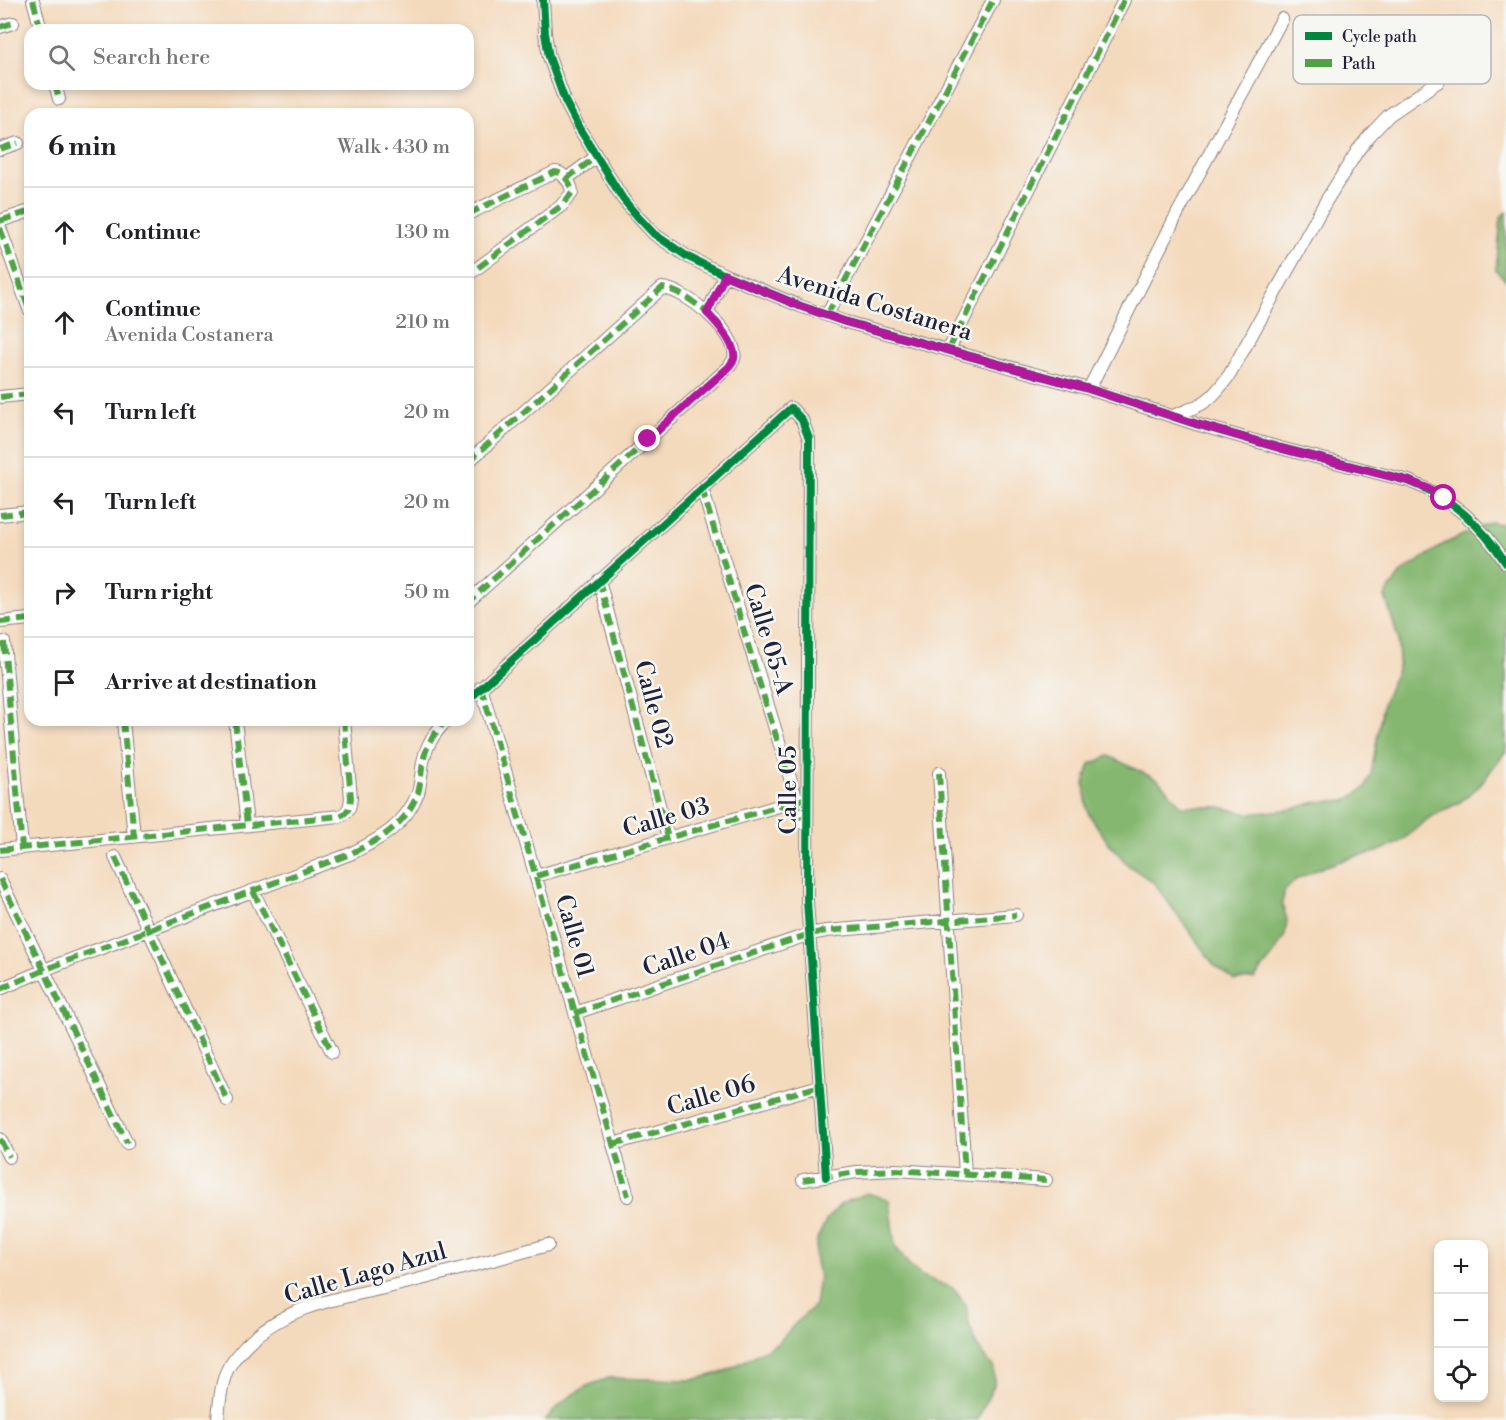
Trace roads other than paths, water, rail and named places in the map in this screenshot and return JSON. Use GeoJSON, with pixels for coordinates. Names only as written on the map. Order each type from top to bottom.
{"type":"FeatureCollection","features":[{"type":"Feature","properties":{"kind":"street"},"geometry":{"type":"LineString","coordinates":[[33,0],[39,24]]}},
{"type":"Feature","properties":{"kind":"street","name":"Avenida Costanera"},"geometry":{"type":"LineString","coordinates":[[543,0],[545,33],[556,78],[574,119],[623,199],[654,234],[688,257],[725,275],[827,315],[1089,389],[1280,448],[1370,470],[1430,489],[1473,520],[1506,563]]}},
{"type":"Feature","properties":{"kind":"street"},"geometry":{"type":"LineString","coordinates":[[827,315],[993,0]]}},
{"type":"Feature","properties":{"kind":"street"},"geometry":{"type":"LineString","coordinates":[[949,349],[1124,0]]}},
{"type":"Feature","properties":{"kind":"street"},"geometry":{"type":"LineString","coordinates":[[1089,389],[1174,220],[1282,19]]}},
{"type":"Feature","properties":{"kind":"street"},"geometry":{"type":"LineString","coordinates":[[0,27],[13,23]]}},
{"type":"Feature","properties":{"kind":"street"},"geometry":{"type":"LineString","coordinates":[[1173,416],[1204,404],[1217,392],[1230,374],[1326,201],[1371,134],[1389,115],[1435,84]]}},
{"type":"Feature","properties":{"kind":"street"},"geometry":{"type":"LineString","coordinates":[[57,90],[59,99]]}},
{"type":"Feature","properties":{"kind":"street"},"geometry":{"type":"LineString","coordinates":[[0,149],[18,143]]}},
{"type":"Feature","properties":{"kind":"street"},"geometry":{"type":"LineString","coordinates":[[566,179],[596,157]]}},
{"type":"Feature","properties":{"kind":"street"},"geometry":{"type":"LineString","coordinates":[[474,211],[555,172],[560,172],[572,188],[572,193],[568,198],[540,223],[474,271]]}},
{"type":"Feature","properties":{"kind":"street"},"geometry":{"type":"LineString","coordinates":[[0,221],[24,213]]}},
{"type":"Feature","properties":{"kind":"street"},"geometry":{"type":"LineString","coordinates":[[0,228],[24,297]]}},
{"type":"Feature","properties":{"kind":"street"},"geometry":{"type":"LineString","coordinates":[[707,313],[725,275]]}},
{"type":"Feature","properties":{"kind":"street"},"geometry":{"type":"LineString","coordinates":[[474,457],[662,288],[669,288],[684,295],[707,313],[726,335],[733,350],[734,359],[729,367],[474,597]]}},
{"type":"Feature","properties":{"kind":"street"},"geometry":{"type":"LineString","coordinates":[[0,397],[24,395]]}},
{"type":"Feature","properties":{"kind":"street","name":"Calle 05"},"geometry":{"type":"LineString","coordinates":[[702,488],[791,408],[802,420],[809,439],[802,799],[807,836],[807,901],[826,1177]]}},
{"type":"Feature","properties":{"kind":"street"},"geometry":{"type":"LineString","coordinates":[[474,694],[702,488]]}},
{"type":"Feature","properties":{"kind":"street","name":"Calle 05-A"},"geometry":{"type":"LineString","coordinates":[[702,488],[756,672],[802,799]]}},
{"type":"Feature","properties":{"kind":"street"},"geometry":{"type":"LineString","coordinates":[[0,515],[24,513]]}},
{"type":"Feature","properties":{"kind":"street","name":"Calle 02"},"geometry":{"type":"LineString","coordinates":[[599,580],[668,838]]}},
{"type":"Feature","properties":{"kind":"street"},"geometry":{"type":"LineString","coordinates":[[0,622],[24,620]]}},
{"type":"Feature","properties":{"kind":"street"},"geometry":{"type":"LineString","coordinates":[[4,642],[22,848]]}},
{"type":"Feature","properties":{"kind":"street","name":"Calle 01"},"geometry":{"type":"LineString","coordinates":[[481,687],[628,1196]]}},
{"type":"Feature","properties":{"kind":"street"},"geometry":{"type":"LineString","coordinates":[[124,726],[134,837]]}},
{"type":"Feature","properties":{"kind":"street"},"geometry":{"type":"LineString","coordinates":[[236,726],[247,825]]}},
{"type":"Feature","properties":{"kind":"street"},"geometry":{"type":"LineString","coordinates":[[0,850],[340,816],[350,808],[351,798],[345,726]]}},
{"type":"Feature","properties":{"kind":"street"},"geometry":{"type":"LineString","coordinates":[[0,989],[148,930],[350,855],[383,837],[407,814],[418,792],[426,751],[442,726]]}},
{"type":"Feature","properties":{"kind":"street"},"geometry":{"type":"LineString","coordinates":[[939,773],[965,1174]]}},
{"type":"Feature","properties":{"kind":"street","name":"Calle 03"},"geometry":{"type":"LineString","coordinates":[[536,876],[802,799]]}},
{"type":"Feature","properties":{"kind":"street"},"geometry":{"type":"LineString","coordinates":[[116,857],[227,1100]]}},
{"type":"Feature","properties":{"kind":"street"},"geometry":{"type":"LineString","coordinates":[[0,879],[127,1143]]}},
{"type":"Feature","properties":{"kind":"street"},"geometry":{"type":"LineString","coordinates":[[253,891],[332,1052]]}},
{"type":"Feature","properties":{"kind":"street","name":"Calle 04"},"geometry":{"type":"LineString","coordinates":[[575,1013],[810,934],[1016,915]]}},
{"type":"Feature","properties":{"kind":"street","name":"Calle 06"},"geometry":{"type":"LineString","coordinates":[[613,1144],[820,1086]]}},
{"type":"Feature","properties":{"kind":"street"},"geometry":{"type":"LineString","coordinates":[[0,1139],[9,1158]]}},
{"type":"Feature","properties":{"kind":"street"},"geometry":{"type":"LineString","coordinates":[[803,1180],[857,1172],[896,1170],[1046,1180]]}},
{"type":"Feature","properties":{"kind":"street","name":"Calle Lago Azul"},"geometry":{"type":"LineString","coordinates":[[218,1420],[224,1378],[229,1366],[254,1337],[285,1316],[348,1295],[401,1284],[548,1245]]}}]}
